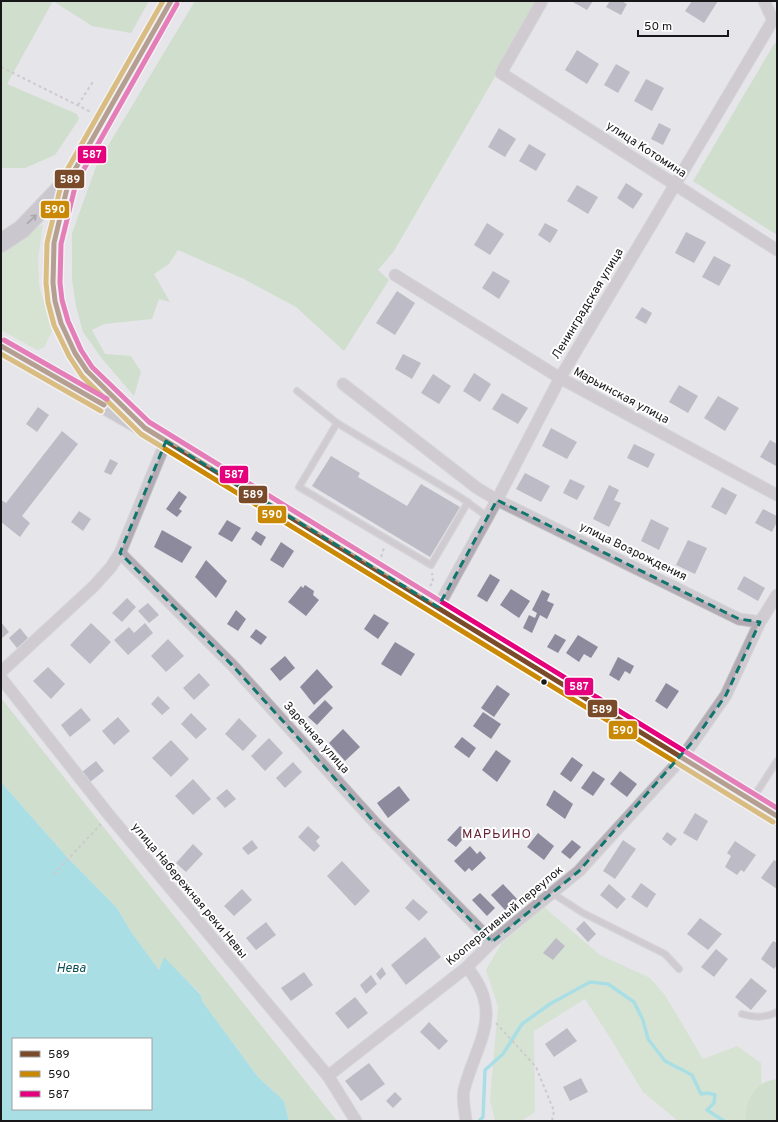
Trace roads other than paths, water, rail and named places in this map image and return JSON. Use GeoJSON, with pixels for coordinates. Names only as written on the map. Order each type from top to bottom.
{"type":"FeatureCollection","features":[{"type":"Feature","properties":{"kind":"main road"},"geometry":{"type":"LineString","coordinates":[[157,24],[166,1]]}},
{"type":"Feature","properties":{"kind":"main road"},"geometry":{"type":"LineString","coordinates":[[1,243],[27,224],[69,180],[171,1]]}},
{"type":"Feature","properties":{"kind":"main road"},"geometry":{"type":"LineString","coordinates":[[69,180],[54,243],[53,260],[55,301],[61,323],[75,353],[88,371],[145,428]]}},
{"type":"Feature","properties":{"kind":"main road"},"geometry":{"type":"LineString","coordinates":[[1,346],[145,428],[777,816]]}},
{"type":"Feature","properties":{"kind":"street","name":"улица Котомина"},"geometry":{"type":"LineString","coordinates":[[542,1],[501,73],[777,250]]}},
{"type":"Feature","properties":{"kind":"street","name":"Ленинградская улица"},"geometry":{"type":"LineString","coordinates":[[438,607],[488,517],[560,378],[674,183],[773,20],[764,1]]}},
{"type":"Feature","properties":{"kind":"street","name":"Марьинская улица"},"geometry":{"type":"LineString","coordinates":[[395,275],[560,378],[777,495]]}},
{"type":"Feature","properties":{"kind":"street","name":"улица Возрождения"},"geometry":{"type":"LineString","coordinates":[[343,384],[476,488],[497,500],[740,619],[760,622]]}},
{"type":"Feature","properties":{"kind":"street"},"geometry":{"type":"LineString","coordinates":[[1,672],[94,586],[111,567],[120,553],[166,441]]}},
{"type":"Feature","properties":{"kind":"street","name":"Заречная улица"},"geometry":{"type":"LineString","coordinates":[[120,553],[233,666],[376,824],[492,942]]}},
{"type":"Feature","properties":{"kind":"street","name":"Кооперативный переулок"},"geometry":{"type":"LineString","coordinates":[[328,1076],[467,967],[492,942],[579,871],[682,758],[726,695],[760,622],[777,595]]}},
{"type":"Feature","properties":{"kind":"street","name":"улица Набережная реки Невы"},"geometry":{"type":"LineString","coordinates":[[1,678],[109,816],[328,1076],[356,1121]]}},
{"type":"Feature","properties":{"kind":"street"},"geometry":{"type":"LineString","coordinates":[[466,1121],[464,1092],[486,1022],[486,1003],[478,982],[467,967]]}},
{"type":"Feature","properties":{"kind":"lane"},"geometry":{"type":"LineString","coordinates":[[297,391],[337,423],[468,502],[488,517]]}},
{"type":"Feature","properties":{"kind":"lane"},"geometry":{"type":"LineString","coordinates":[[337,423],[300,487],[431,565],[468,502]]}},
{"type":"Feature","properties":{"kind":"lane"},"geometry":{"type":"LineString","coordinates":[[752,800],[777,761]]}},
{"type":"Feature","properties":{"kind":"lane"},"geometry":{"type":"LineString","coordinates":[[552,893],[583,913],[665,954],[678,969]]}},
{"type":"Feature","properties":{"kind":"lane"},"geometry":{"type":"LineString","coordinates":[[742,1014],[754,1017],[770,1015],[777,1012]]}},
{"type":"Feature","properties":{"kind":"water","name":"Нева"},"geometry":{"type":"Polygon","coordinates":[[[1,782],[66,856],[117,908],[132,933],[159,970],[164,957],[201,995],[202,1001],[258,1077],[284,1101],[289,1121],[1,1121],[1,782]]]}},
{"type":"Feature","properties":{"kind":"waterway"},"geometry":{"type":"LineString","coordinates":[[479,1121],[483,1117],[485,1070],[503,1054],[522,1024],[550,1004],[590,982],[608,984],[634,1002],[643,1020],[648,1039],[665,1061],[692,1075],[701,1094],[708,1093],[715,1095],[714,1103],[707,1110],[724,1121]]}},
{"type":"Feature","properties":{"kind":"district","name":"МАРЬИНО"},"geometry":{"type":"Point","coordinates":[497,835]}}]}
